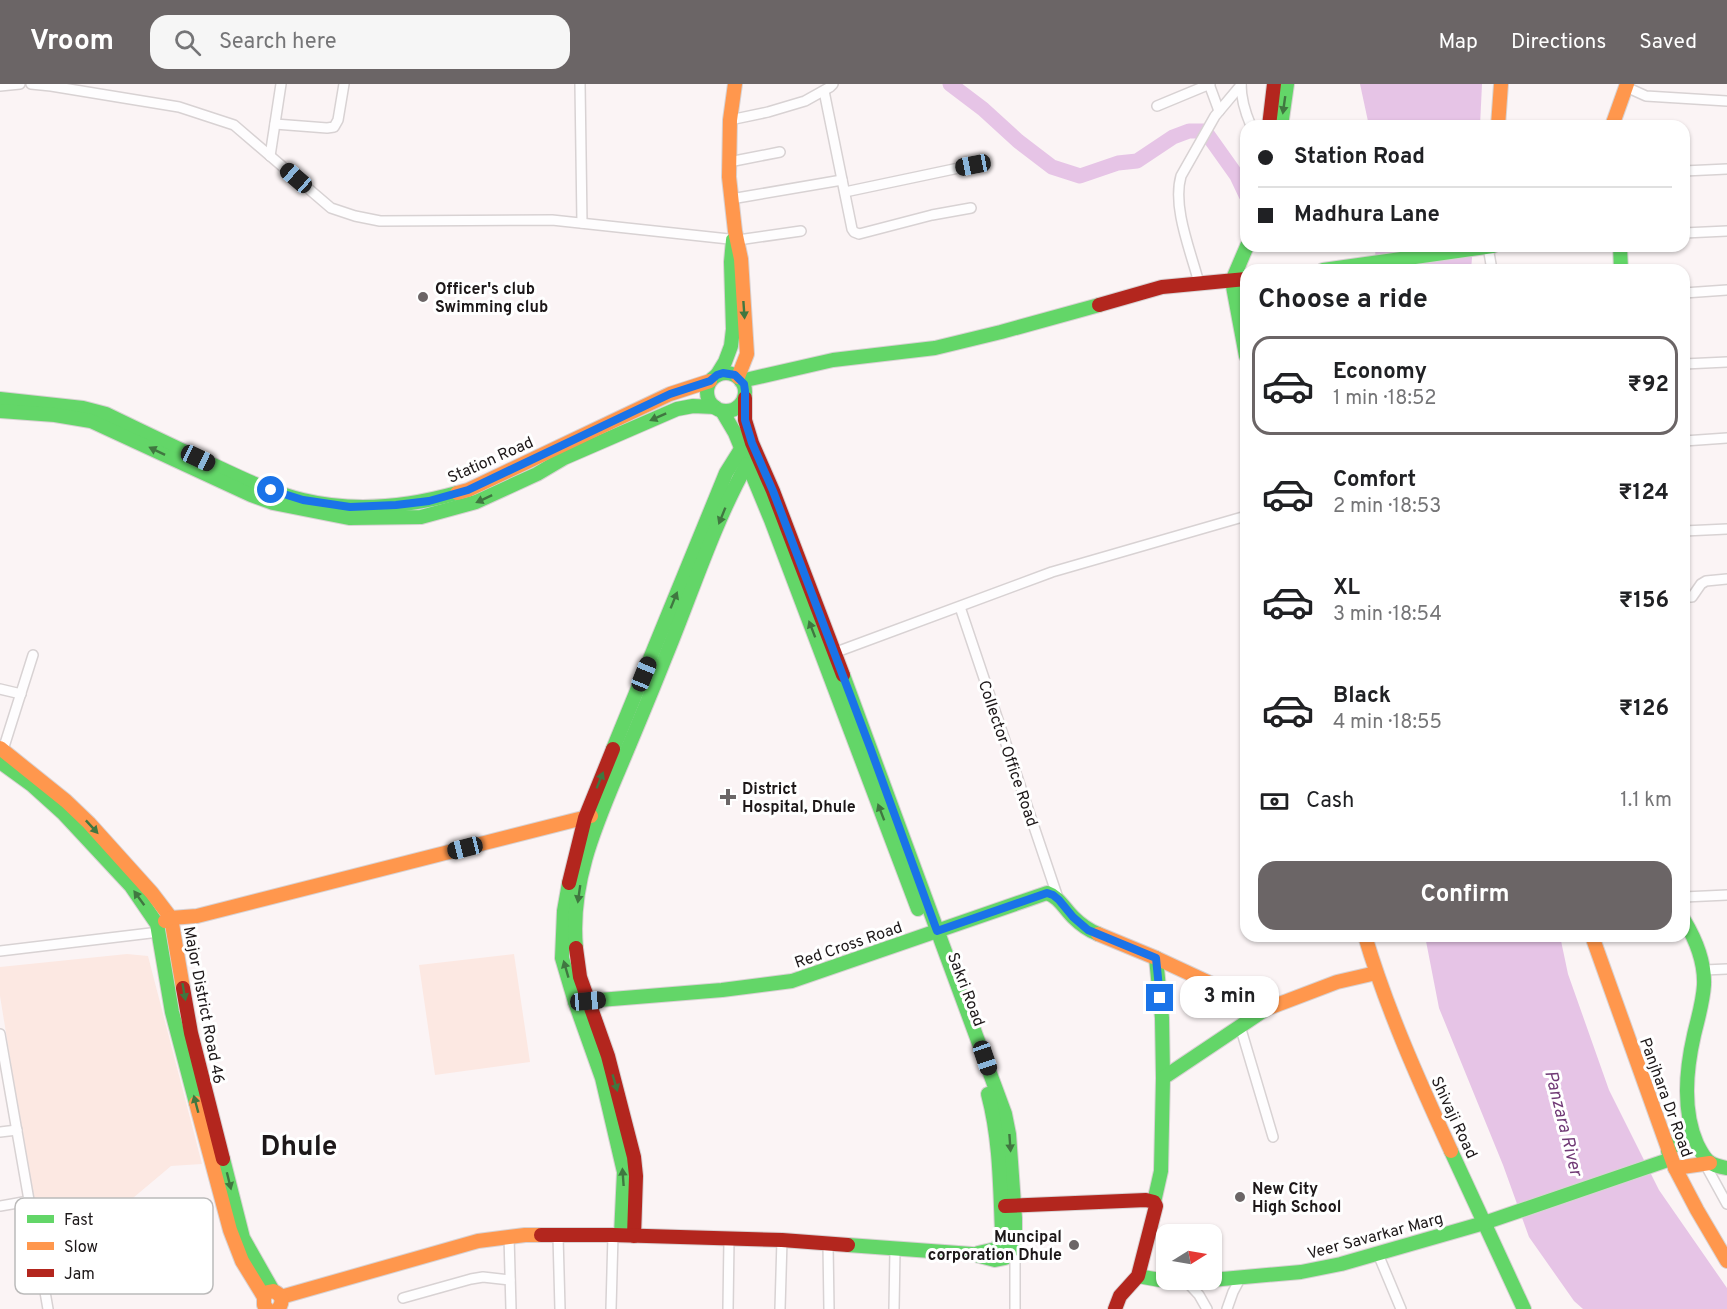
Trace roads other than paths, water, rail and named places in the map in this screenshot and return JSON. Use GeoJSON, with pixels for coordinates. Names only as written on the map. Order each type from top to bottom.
{"type":"FeatureCollection","features":[{"type":"Feature","properties":{"kind":"street"},"geometry":{"type":"LineString","coordinates":[[0,86],[20,84]]}},
{"type":"Feature","properties":{"kind":"street"},"geometry":{"type":"LineString","coordinates":[[31,84],[179,107],[234,124],[331,208],[380,221],[552,220],[736,237],[801,231]]}},
{"type":"Feature","properties":{"kind":"street"},"geometry":{"type":"LineString","coordinates":[[92,93],[98,84]]}},
{"type":"Feature","properties":{"kind":"street"},"geometry":{"type":"LineString","coordinates":[[270,156],[281,84]]}},
{"type":"Feature","properties":{"kind":"street"},"geometry":{"type":"LineString","coordinates":[[275,124],[334,127],[339,120],[344,84]]}},
{"type":"Feature","properties":{"kind":"street"},"geometry":{"type":"LineString","coordinates":[[580,84],[582,223]]}},
{"type":"Feature","properties":{"kind":"street"},"geometry":{"type":"LineString","coordinates":[[735,84],[730,120],[729,162],[731,200],[741,260],[747,354],[740,379],[745,391],[745,420],[752,443],[773,491],[829,655],[932,932],[979,1040],[1005,1114],[1009,1134],[1007,1206],[999,1247],[995,1250],[972,1254]]}},
{"type":"Feature","properties":{"kind":"street"},"geometry":{"type":"LineString","coordinates":[[730,120],[805,101],[833,84]]}},
{"type":"Feature","properties":{"kind":"street"},"geometry":{"type":"LineString","coordinates":[[1157,106],[1209,84],[1217,114]]}},
{"type":"Feature","properties":{"kind":"street"},"geometry":{"type":"LineString","coordinates":[[1199,283],[1180,213],[1178,192],[1181,176],[1217,114],[1241,84]]}},
{"type":"Feature","properties":{"kind":"street"},"geometry":{"type":"LineString","coordinates":[[1241,84],[1241,97],[1249,120]]}},
{"type":"Feature","properties":{"kind":"street"},"geometry":{"type":"LineString","coordinates":[[1270,120],[1274,84]]}},
{"type":"Feature","properties":{"kind":"street"},"geometry":{"type":"LineString","coordinates":[[1282,120],[1287,84]]}},
{"type":"Feature","properties":{"kind":"street"},"geometry":{"type":"LineString","coordinates":[[1498,120],[1501,84]]}},
{"type":"Feature","properties":{"kind":"street"},"geometry":{"type":"LineString","coordinates":[[1614,120],[1627,85],[1646,96],[1727,102]]}},
{"type":"Feature","properties":{"kind":"street"},"geometry":{"type":"LineString","coordinates":[[824,91],[852,229],[857,234],[970,208]]}},
{"type":"Feature","properties":{"kind":"street"},"geometry":{"type":"LineString","coordinates":[[729,162],[780,152]]}},
{"type":"Feature","properties":{"kind":"street"},"geometry":{"type":"LineString","coordinates":[[844,192],[973,165]]}},
{"type":"Feature","properties":{"kind":"street"},"geometry":{"type":"LineString","coordinates":[[1690,171],[1727,169]]}},
{"type":"Feature","properties":{"kind":"street"},"geometry":{"type":"LineString","coordinates":[[731,200],[842,180]]}},
{"type":"Feature","properties":{"kind":"street"},"geometry":{"type":"LineString","coordinates":[[1690,233],[1727,231]]}},
{"type":"Feature","properties":{"kind":"street"},"geometry":{"type":"LineString","coordinates":[[736,237],[730,262],[733,329],[728,354],[707,388],[707,395],[735,433],[829,655]]}},
{"type":"Feature","properties":{"kind":"street"},"geometry":{"type":"LineString","coordinates":[[1240,324],[1232,281],[1244,252]]}},
{"type":"Feature","properties":{"kind":"street"},"geometry":{"type":"LineString","coordinates":[[1365,264],[1448,252]]}},
{"type":"Feature","properties":{"kind":"street"},"geometry":{"type":"LineString","coordinates":[[714,378],[729,373],[740,379],[833,360],[935,348],[1162,287],[1240,280]]}},
{"type":"Feature","properties":{"kind":"street"},"geometry":{"type":"LineString","coordinates":[[1690,293],[1727,290]]}},
{"type":"Feature","properties":{"kind":"street"},"geometry":{"type":"LineString","coordinates":[[1690,364],[1727,362]]}},
{"type":"Feature","properties":{"kind":"street","name":"Station Road"},"geometry":{"type":"LineString","coordinates":[[253,490],[350,507],[429,501],[468,490],[670,394],[714,378]]}},
{"type":"Feature","properties":{"kind":"street"},"geometry":{"type":"LineString","coordinates":[[718,409],[729,411],[736,409],[745,398]]}},
{"type":"Feature","properties":{"kind":"street","name":"Station Road"},"geometry":{"type":"LineString","coordinates":[[0,399],[83,414]]}},
{"type":"Feature","properties":{"kind":"street","name":"Station Road"},"geometry":{"type":"LineString","coordinates":[[0,411],[55,415],[106,414],[253,490],[273,503],[349,518],[420,517],[476,502],[537,474],[564,458],[677,409],[693,406],[718,409]]}},
{"type":"Feature","properties":{"kind":"street"},"geometry":{"type":"LineString","coordinates":[[1690,441],[1727,438]]}},
{"type":"Feature","properties":{"kind":"street"},"geometry":{"type":"LineString","coordinates":[[582,1002],[575,929],[585,856],[726,473],[741,449]]}},
{"type":"Feature","properties":{"kind":"street"},"geometry":{"type":"LineString","coordinates":[[611,1309],[623,1235],[636,1176],[634,1157],[604,1042],[562,958],[564,911],[571,870],[585,818],[642,697],[729,497],[747,464]]}},
{"type":"Feature","properties":{"kind":"street"},"geometry":{"type":"LineString","coordinates":[[829,655],[1052,572],[1240,518]]}},
{"type":"Feature","properties":{"kind":"street"},"geometry":{"type":"LineString","coordinates":[[1690,531],[1727,529]]}},
{"type":"Feature","properties":{"kind":"street"},"geometry":{"type":"LineString","coordinates":[[1690,597],[1701,584],[1707,581],[1727,579]]}},
{"type":"Feature","properties":{"kind":"street","name":"Collector Office Road"},"geometry":{"type":"LineString","coordinates":[[960,607],[1059,900]]}},
{"type":"Feature","properties":{"kind":"street"},"geometry":{"type":"LineString","coordinates":[[1,753],[33,655]]}},
{"type":"Feature","properties":{"kind":"street"},"geometry":{"type":"LineString","coordinates":[[0,689],[21,694]]}},
{"type":"Feature","properties":{"kind":"street","name":"Major District Road 46"},"geometry":{"type":"LineString","coordinates":[[1,753],[66,801],[89,823],[152,893],[171,918],[191,1034],[243,1238],[274,1304]]}},
{"type":"Feature","properties":{"kind":"street","name":"Major District Road 46"},"geometry":{"type":"LineString","coordinates":[[1,753],[63,813],[131,886],[158,928],[172,1012],[230,1230],[242,1261],[274,1304]]}},
{"type":"Feature","properties":{"kind":"street"},"geometry":{"type":"LineString","coordinates":[[0,951],[158,928],[171,918],[197,916],[600,814]]}},
{"type":"Feature","properties":{"kind":"street","name":"Red Cross Road"},"geometry":{"type":"LineString","coordinates":[[582,1002],[722,990],[792,981],[1044,894],[1053,895],[1059,900]]}},
{"type":"Feature","properties":{"kind":"street"},"geometry":{"type":"LineString","coordinates":[[1690,897],[1727,895]]}},
{"type":"Feature","properties":{"kind":"street"},"geometry":{"type":"LineString","coordinates":[[1059,900],[1088,930],[1156,958],[1266,1009]]}},
{"type":"Feature","properties":{"kind":"street"},"geometry":{"type":"LineString","coordinates":[[1690,930],[1702,957],[1704,970],[1702,1002],[1691,1054],[1688,1106],[1691,1128],[1727,1204]]}},
{"type":"Feature","properties":{"kind":"street","name":"Shivaji Road"},"geometry":{"type":"LineString","coordinates":[[1367,942],[1376,973],[1421,1084],[1524,1309]]}},
{"type":"Feature","properties":{"kind":"street","name":"Panjhara Dr Road"},"geometry":{"type":"LineString","coordinates":[[1594,942],[1671,1159],[1727,1261]]}},
{"type":"Feature","properties":{"kind":"street"},"geometry":{"type":"LineString","coordinates":[[1115,1309],[1120,1296],[1138,1276],[1156,1206],[1154,1202],[1161,1171],[1162,1018],[1156,958]]}},
{"type":"Feature","properties":{"kind":"street"},"geometry":{"type":"LineString","coordinates":[[1704,970],[1727,969]]}},
{"type":"Feature","properties":{"kind":"street"},"geometry":{"type":"LineString","coordinates":[[1163,1078],[1266,1009],[1337,982],[1376,973]]}},
{"type":"Feature","properties":{"kind":"street"},"geometry":{"type":"LineString","coordinates":[[1240,1026],[1274,1137]]}},
{"type":"Feature","properties":{"kind":"street"},"geometry":{"type":"LineString","coordinates":[[1,1040],[28,1198]]}},
{"type":"Feature","properties":{"kind":"street"},"geometry":{"type":"LineString","coordinates":[[1691,1128],[1671,1159],[1727,1168]]}},
{"type":"Feature","properties":{"kind":"street"},"geometry":{"type":"LineString","coordinates":[[0,1132],[17,1130]]}},
{"type":"Feature","properties":{"kind":"street","name":"Veer Savarkar Marg"},"geometry":{"type":"LineString","coordinates":[[1222,1278],[1301,1272],[1341,1264],[1484,1223],[1671,1159]]}},
{"type":"Feature","properties":{"kind":"street"},"geometry":{"type":"LineString","coordinates":[[1007,1206],[1146,1200],[1154,1202]]}},
{"type":"Feature","properties":{"kind":"street"},"geometry":{"type":"LineString","coordinates":[[0,1206],[15,1203]]}},
{"type":"Feature","properties":{"kind":"street"},"geometry":{"type":"LineString","coordinates":[[1007,1206],[1015,1241],[1015,1309]]}},
{"type":"Feature","properties":{"kind":"street"},"geometry":{"type":"LineString","coordinates":[[274,1304],[478,1241],[509,1236],[623,1235],[782,1240],[972,1254],[995,1260],[1005,1258],[1012,1250],[1015,1241]]}},
{"type":"Feature","properties":{"kind":"street"},"geometry":{"type":"LineString","coordinates":[[509,1236],[511,1309]]}},
{"type":"Feature","properties":{"kind":"street"},"geometry":{"type":"LineString","coordinates":[[558,1236],[560,1309]]}},
{"type":"Feature","properties":{"kind":"street"},"geometry":{"type":"LineString","coordinates":[[728,1309],[729,1239]]}},
{"type":"Feature","properties":{"kind":"street"},"geometry":{"type":"LineString","coordinates":[[780,1309],[782,1240]]}},
{"type":"Feature","properties":{"kind":"street"},"geometry":{"type":"LineString","coordinates":[[828,1244],[829,1309]]}},
{"type":"Feature","properties":{"kind":"street"},"geometry":{"type":"LineString","coordinates":[[894,1309],[895,1250]]}},
{"type":"Feature","properties":{"kind":"street"},"geometry":{"type":"LineString","coordinates":[[1378,1254],[1401,1309]]}},
{"type":"Feature","properties":{"kind":"street","name":"Veer Savarkar Marg"},"geometry":{"type":"LineString","coordinates":[[1138,1276],[1156,1279]]}},
{"type":"Feature","properties":{"kind":"street"},"geometry":{"type":"LineString","coordinates":[[403,1298],[471,1279],[483,1277],[510,1280]]}},
{"type":"Feature","properties":{"kind":"street"},"geometry":{"type":"LineString","coordinates":[[1227,1309],[1241,1277]]}},
{"type":"Feature","properties":{"kind":"street"},"geometry":{"type":"LineString","coordinates":[[1193,1290],[1207,1309]]}},
{"type":"Feature","properties":{"kind":"street"},"geometry":{"type":"LineString","coordinates":[[45,1294],[48,1309]]}},
{"type":"Feature","properties":{"kind":"water"},"geometry":{"type":"Polygon","coordinates":[[[1360,84],[1482,84],[1480,120],[1368,120],[1360,84]]]}},
{"type":"Feature","properties":{"kind":"water"},"geometry":{"type":"Polygon","coordinates":[[[1375,252],[1472,252],[1472,264],[1376,264],[1375,252]]]}},
{"type":"Feature","properties":{"kind":"water","name":"Panzara River"},"geometry":{"type":"Polygon","coordinates":[[[1426,942],[1561,942],[1568,974],[1609,1090],[1659,1190],[1727,1288],[1727,1309],[1583,1309],[1574,1301],[1529,1237],[1503,1165],[1439,1008],[1426,942]]]}},
{"type":"Feature","properties":{"kind":"waterway"},"geometry":{"type":"LineString","coordinates":[[950,84],[1052,167],[1080,176],[1118,163],[1137,161],[1173,137],[1189,131],[1205,131],[1240,182]]}},
{"type":"Feature","properties":{"kind":"place","name":"Officer's club Swimming club"},"geometry":{"type":"Point","coordinates":[423,297]}},
{"type":"Feature","properties":{"kind":"place","name":"District Hospital, Dhule"},"geometry":{"type":"Point","coordinates":[728,797]}},
{"type":"Feature","properties":{"kind":"place","name":"New City High School"},"geometry":{"type":"Point","coordinates":[1240,1197]}},
{"type":"Feature","properties":{"kind":"place","name":"Muncipal corporation Dhule"},"geometry":{"type":"Point","coordinates":[1074,1245]}},
{"type":"Feature","properties":{"kind":"district","name":"Dhule"},"geometry":{"type":"Point","coordinates":[299,1145]}}]}
